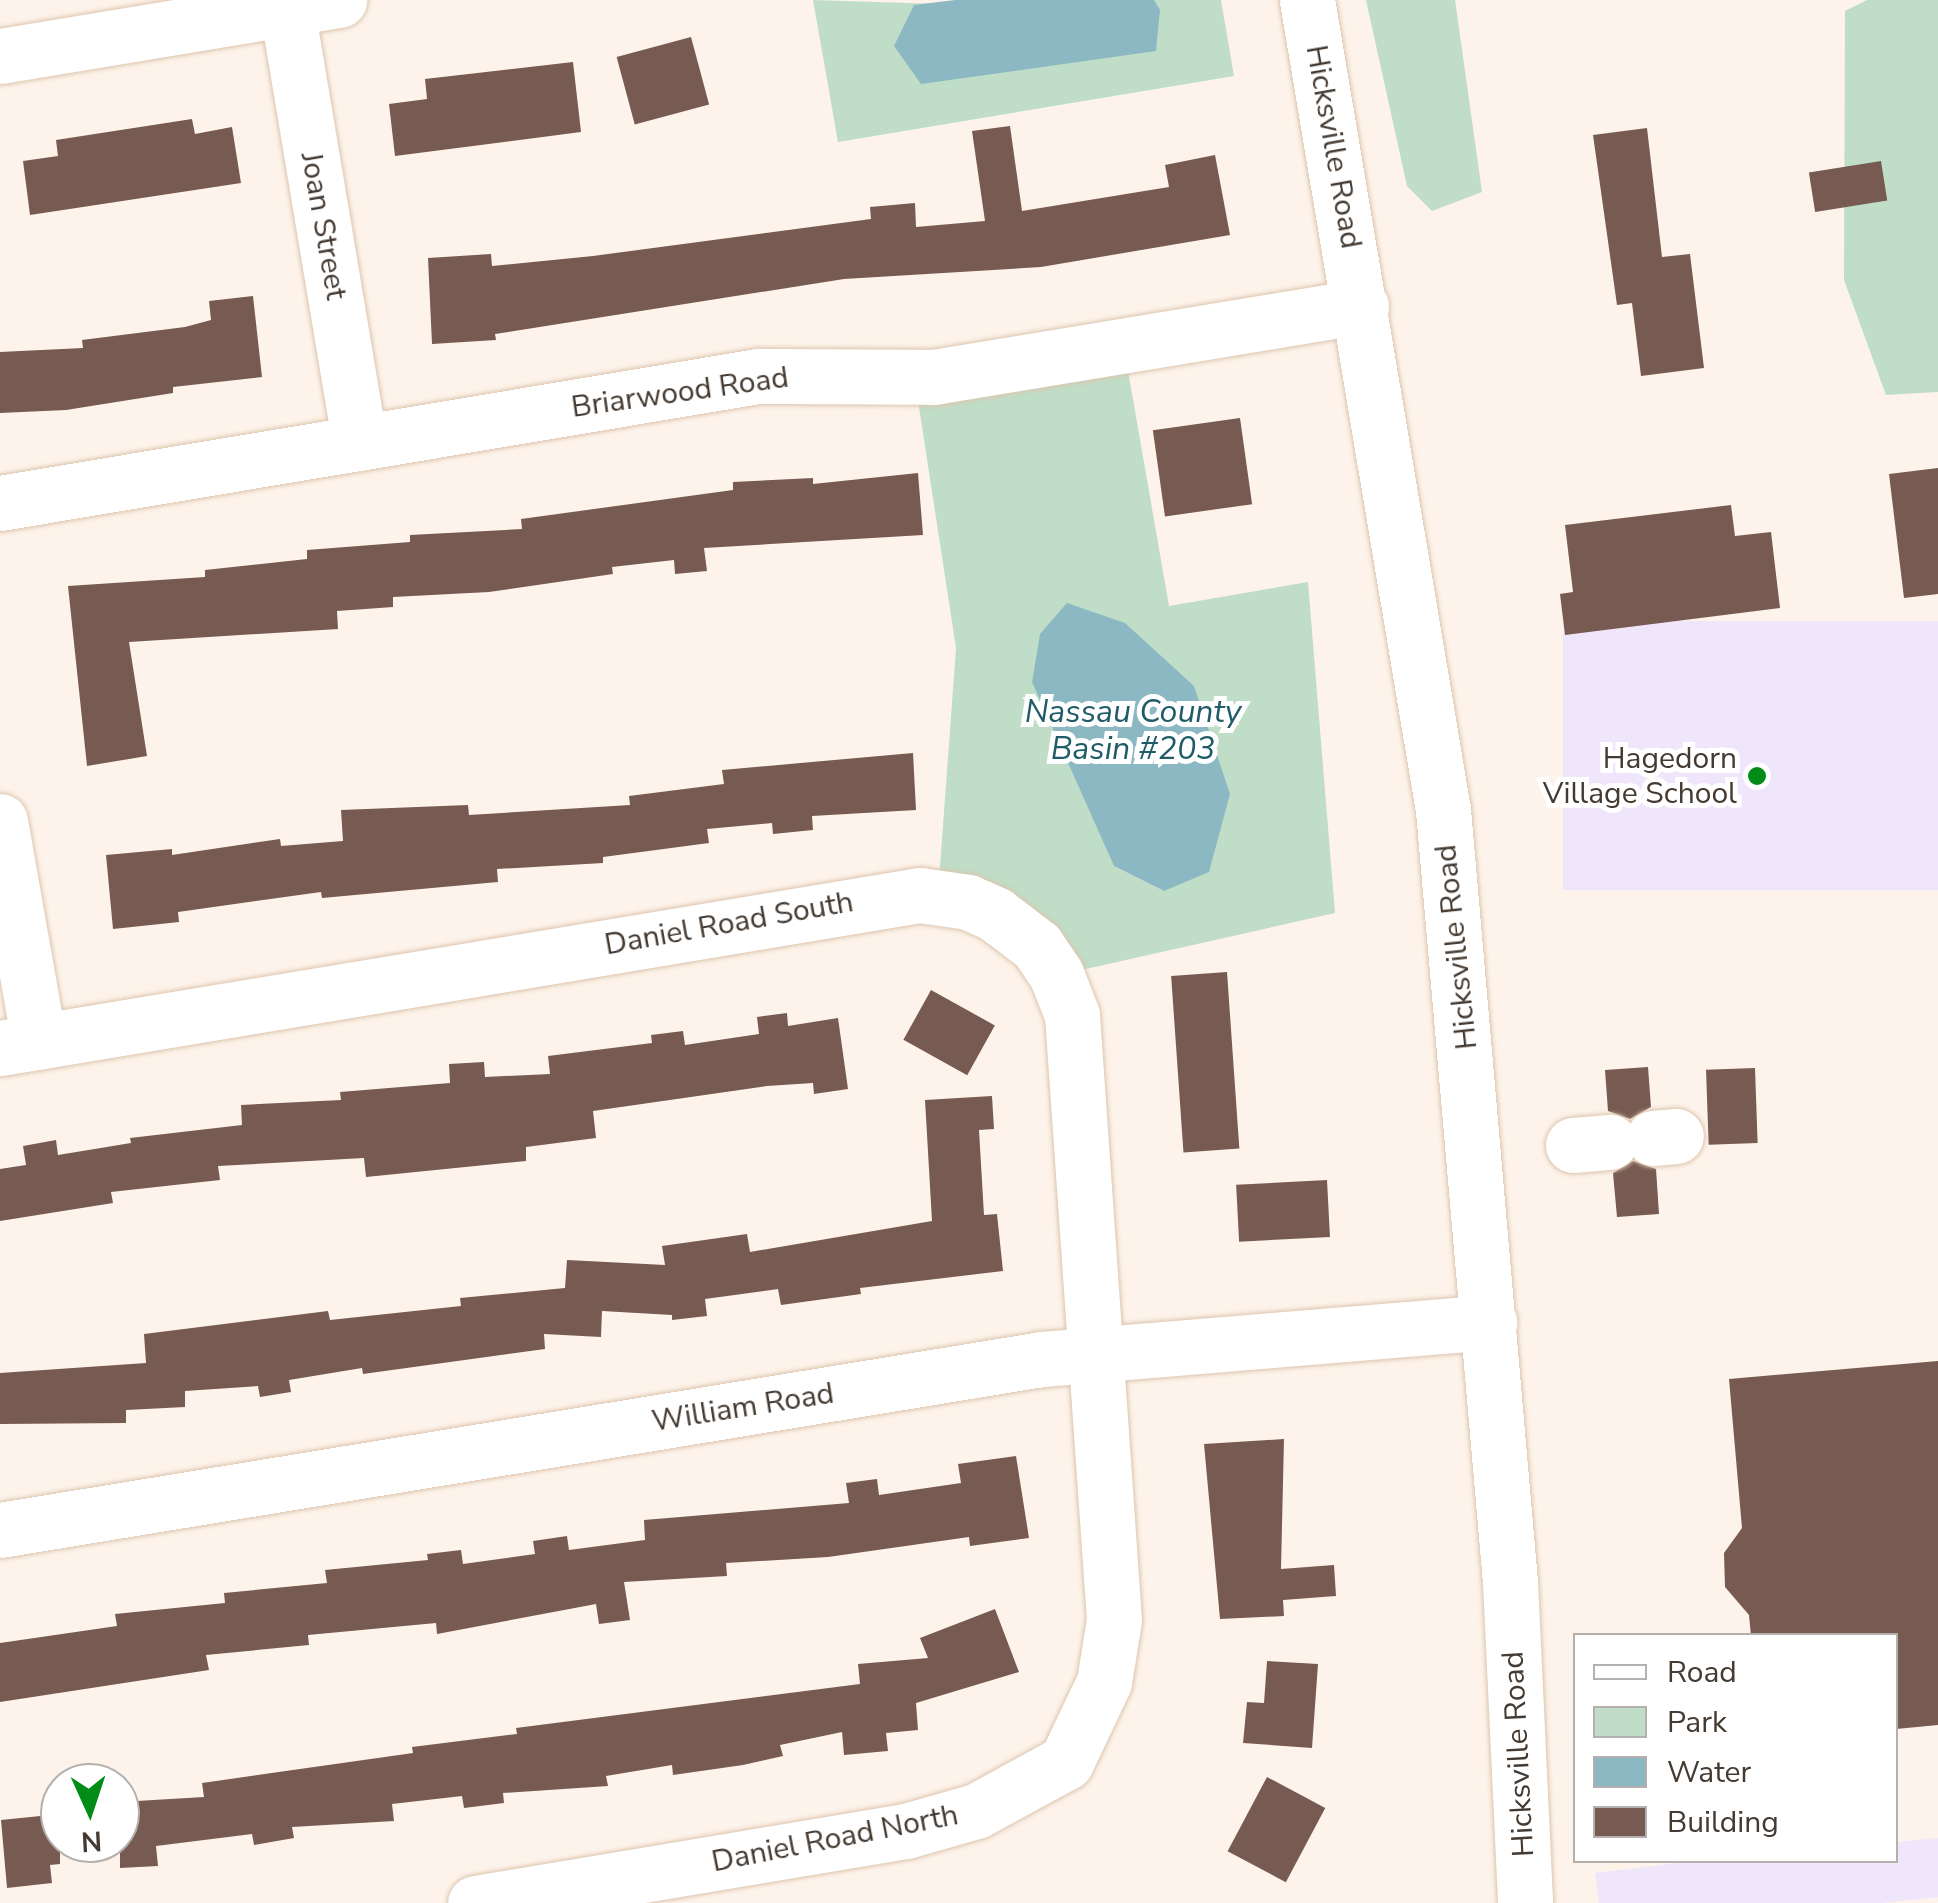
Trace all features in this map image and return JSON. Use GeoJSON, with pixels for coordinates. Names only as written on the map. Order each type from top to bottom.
{"type":"FeatureCollection","features":[{"type":"Feature","properties":{"kind":"street"},"geometry":{"type":"LineString","coordinates":[[0,56],[340,0]]}},
{"type":"Feature","properties":{"kind":"street","name":"Hicksville Road"},"geometry":{"type":"LineString","coordinates":[[1307,0],[1443,810],[1510,1582],[1525,1903]]}},
{"type":"Feature","properties":{"kind":"street","name":"Joan Street"},"geometry":{"type":"LineString","coordinates":[[286,8],[360,443]]}},
{"type":"Feature","properties":{"kind":"street","name":"Briarwood Road"},"geometry":{"type":"LineString","coordinates":[[0,504],[758,376],[934,376],[1361,306]]}},
{"type":"Feature","properties":{"kind":"street"},"geometry":{"type":"LineString","coordinates":[[0,822],[20,1045]]}},
{"type":"Feature","properties":{"kind":"street","name":"Daniel Road South"},"geometry":{"type":"LineString","coordinates":[[20,1045],[877,898],[968,902],[1037,946],[1072,1015],[1096,1352]]}},
{"type":"Feature","properties":{"kind":"street","name":"William Road"},"geometry":{"type":"LineString","coordinates":[[0,1530],[1096,1352],[1490,1322]]}},
{"type":"Feature","properties":{"kind":"street","name":"Daniel Road North"},"geometry":{"type":"LineString","coordinates":[[475,1903],[906,1831],[976,1811],[1084,1772],[1114,1620],[1096,1352]]}},
{"type":"Feature","properties":{"kind":"shaded area","name":"Hagedorn Village School"},"geometry":{"type":"Polygon","coordinates":[[[1563,621],[1938,621],[1938,890],[1563,890],[1563,621]]]}},
{"type":"Feature","properties":{"kind":"shaded area"},"geometry":{"type":"Polygon","coordinates":[[[1938,1838],[1938,1897],[1882,1903],[1599,1903],[1595,1873],[1678,1863],[1898,1863],[1898,1842],[1938,1838]]]}},
{"type":"Feature","properties":{"kind":"green space"},"geometry":{"type":"Polygon","coordinates":[[[813,0],[1160,11],[1154,0],[1221,0],[1234,76],[838,142],[813,0]]]}},
{"type":"Feature","properties":{"kind":"green space"},"geometry":{"type":"Polygon","coordinates":[[[1366,0],[1455,0],[1482,192],[1432,211],[1407,186],[1366,0]]]}},
{"type":"Feature","properties":{"kind":"green space"},"geometry":{"type":"Polygon","coordinates":[[[1867,0],[1938,0],[1938,392],[1886,395],[1844,280],[1845,11],[1867,0]]]}},
{"type":"Feature","properties":{"kind":"green space"},"geometry":{"type":"Polygon","coordinates":[[[1126,359],[1169,606],[1308,582],[1335,913],[1077,971],[939,880],[956,648],[917,394],[1126,359]],[[1075,776],[1114,866],[1164,891],[1075,776]]]}},
{"type":"Feature","properties":{"kind":"water"},"geometry":{"type":"Polygon","coordinates":[[[955,0],[1154,0],[1160,10],[1156,51],[921,84],[894,46],[914,5],[955,0]]]}},
{"type":"Feature","properties":{"kind":"water","name":"Nassau County Basin #203"},"geometry":{"type":"Polygon","coordinates":[[[1067,603],[1125,623],[1194,686],[1230,794],[1209,872],[1164,891],[1114,866],[1032,682],[1040,634],[1067,603]]]}},
{"type":"Feature","properties":{"kind":"building"},"geometry":{"type":"Polygon","coordinates":[[[691,37],[709,105],[635,125],[617,57],[691,37]]]}},
{"type":"Feature","properties":{"kind":"building"},"geometry":{"type":"Polygon","coordinates":[[[573,62],[581,132],[395,156],[389,104],[427,99],[425,79],[573,62]]]}},
{"type":"Feature","properties":{"kind":"building"},"geometry":{"type":"Polygon","coordinates":[[[192,119],[195,134],[232,127],[241,183],[30,215],[23,161],[58,156],[56,140],[192,119]]]}},
{"type":"Feature","properties":{"kind":"building"},"geometry":{"type":"Polygon","coordinates":[[[1010,126],[1022,211],[1169,187],[1165,165],[1215,155],[1230,235],[1041,267],[844,279],[495,334],[496,340],[432,344],[428,258],[491,254],[492,266],[593,256],[871,219],[870,207],[915,203],[916,227],[985,221],[972,131],[1010,126]]]}},
{"type":"Feature","properties":{"kind":"building"},"geometry":{"type":"Polygon","coordinates":[[[1647,128],[1662,257],[1690,254],[1704,368],[1641,376],[1632,303],[1617,305],[1593,135],[1647,128]]]}},
{"type":"Feature","properties":{"kind":"building"},"geometry":{"type":"Polygon","coordinates":[[[1881,161],[1887,201],[1815,212],[1809,172],[1881,161]]]}},
{"type":"Feature","properties":{"kind":"building"},"geometry":{"type":"Polygon","coordinates":[[[253,296],[262,377],[173,387],[173,393],[66,410],[0,413],[0,352],[83,348],[82,340],[185,327],[211,320],[209,301],[253,296]]]}},
{"type":"Feature","properties":{"kind":"building"},"geometry":{"type":"Polygon","coordinates":[[[1240,418],[1252,504],[1165,516],[1153,430],[1240,418]]]}},
{"type":"Feature","properties":{"kind":"building"},"geometry":{"type":"Polygon","coordinates":[[[1938,468],[1938,594],[1904,598],[1889,474],[1938,468]]]}},
{"type":"Feature","properties":{"kind":"building"},"geometry":{"type":"Polygon","coordinates":[[[918,473],[923,535],[704,548],[707,571],[675,574],[674,560],[612,567],[613,574],[489,592],[393,597],[393,607],[337,611],[338,629],[129,642],[147,756],[87,766],[68,586],[205,577],[205,570],[307,559],[307,550],[410,542],[410,535],[522,529],[521,519],[733,490],[733,482],[813,478],[813,484],[918,473]]]}},
{"type":"Feature","properties":{"kind":"building"},"geometry":{"type":"Polygon","coordinates":[[[1731,505],[1735,536],[1771,532],[1780,608],[1565,635],[1560,594],[1573,592],[1565,525],[1731,505]]]}},
{"type":"Feature","properties":{"kind":"building"},"geometry":{"type":"Polygon","coordinates":[[[913,753],[916,810],[812,816],[813,830],[773,834],[772,823],[707,829],[709,843],[603,857],[603,863],[497,869],[498,882],[322,898],[321,892],[178,912],[179,922],[113,929],[106,855],[172,849],[172,855],[280,839],[281,846],[343,841],[341,810],[468,805],[469,815],[630,805],[629,796],[724,784],[722,770],[913,753]]]}},
{"type":"Feature","properties":{"kind":"building"},"geometry":{"type":"Polygon","coordinates":[[[1227,972],[1239,1149],[1183,1152],[1171,976],[1227,972]]]}},
{"type":"Feature","properties":{"kind":"building"},"geometry":{"type":"Polygon","coordinates":[[[931,990],[995,1025],[967,1075],[903,1040],[931,990]]]}},
{"type":"Feature","properties":{"kind":"building"},"geometry":{"type":"Polygon","coordinates":[[[787,1013],[788,1026],[838,1018],[848,1089],[814,1094],[813,1083],[767,1086],[593,1111],[596,1138],[526,1147],[526,1161],[366,1177],[364,1158],[218,1166],[220,1180],[111,1192],[113,1203],[0,1221],[0,1169],[26,1165],[23,1146],[56,1140],[58,1155],[131,1143],[130,1138],[242,1125],[241,1105],[341,1100],[340,1092],[450,1083],[449,1064],[484,1062],[485,1077],[550,1074],[548,1056],[652,1043],[651,1035],[683,1031],[685,1045],[759,1034],[757,1017],[787,1013]]]}},
{"type":"Feature","properties":{"kind":"building"},"geometry":{"type":"Polygon","coordinates":[[[1648,1067],[1651,1107],[1630,1119],[1608,1111],[1605,1070],[1648,1067]]]}},
{"type":"Feature","properties":{"kind":"building"},"geometry":{"type":"Polygon","coordinates":[[[1755,1068],[1758,1143],[1709,1145],[1706,1070],[1755,1068]]]}},
{"type":"Feature","properties":{"kind":"building"},"geometry":{"type":"Polygon","coordinates":[[[992,1096],[994,1129],[979,1130],[984,1215],[997,1214],[1003,1271],[860,1288],[861,1294],[781,1305],[778,1289],[705,1299],[707,1316],[672,1320],[672,1315],[602,1311],[601,1337],[544,1334],[545,1349],[363,1374],[362,1368],[289,1380],[291,1392],[260,1397],[258,1386],[185,1391],[185,1407],[126,1410],[126,1423],[0,1424],[0,1373],[146,1363],[144,1334],[328,1311],[330,1320],[461,1306],[460,1298],[565,1288],[567,1260],[665,1265],[662,1246],[747,1234],[750,1252],[932,1221],[925,1100],[992,1096]]]}},
{"type":"Feature","properties":{"kind":"building"},"geometry":{"type":"Polygon","coordinates":[[[1633,1161],[1656,1169],[1659,1214],[1617,1217],[1613,1173],[1633,1161]]]}},
{"type":"Feature","properties":{"kind":"building"},"geometry":{"type":"Polygon","coordinates":[[[1327,1180],[1330,1237],[1239,1242],[1236,1185],[1327,1180]]]}},
{"type":"Feature","properties":{"kind":"building"},"geometry":{"type":"Polygon","coordinates":[[[1938,1361],[1938,1725],[1898,1729],[1898,1633],[1751,1633],[1749,1615],[1725,1587],[1724,1553],[1742,1528],[1729,1379],[1938,1361]]]}},
{"type":"Feature","properties":{"kind":"building"},"geometry":{"type":"Polygon","coordinates":[[[1284,1439],[1281,1569],[1334,1565],[1336,1596],[1283,1600],[1284,1616],[1220,1619],[1204,1444],[1284,1439]]]}},
{"type":"Feature","properties":{"kind":"building"},"geometry":{"type":"Polygon","coordinates":[[[1016,1456],[1029,1538],[970,1546],[969,1537],[828,1557],[726,1563],[727,1576],[624,1582],[630,1620],[599,1624],[596,1604],[437,1634],[436,1623],[308,1635],[309,1645],[206,1655],[209,1670],[0,1702],[0,1643],[117,1626],[115,1614],[225,1603],[224,1593],[327,1583],[325,1570],[428,1560],[427,1554],[461,1550],[463,1564],[535,1554],[533,1541],[567,1536],[569,1550],[645,1540],[644,1520],[849,1503],[846,1483],[877,1479],[879,1495],[961,1483],[958,1464],[1016,1456]]]}},
{"type":"Feature","properties":{"kind":"building"},"geometry":{"type":"Polygon","coordinates":[[[995,1609],[1019,1672],[916,1703],[918,1730],[886,1733],[888,1751],[844,1755],[842,1732],[780,1745],[783,1756],[743,1765],[673,1775],[672,1765],[606,1776],[608,1786],[503,1793],[504,1803],[464,1808],[462,1796],[392,1804],[394,1821],[292,1827],[294,1838],[254,1845],[252,1834],[156,1846],[158,1866],[120,1868],[120,1863],[140,1863],[140,1801],[204,1797],[202,1783],[413,1753],[412,1747],[517,1734],[516,1728],[860,1684],[858,1664],[928,1658],[920,1638],[995,1609]]]}},
{"type":"Feature","properties":{"kind":"building"},"geometry":{"type":"Polygon","coordinates":[[[1267,1661],[1318,1664],[1312,1748],[1243,1743],[1247,1702],[1264,1703],[1267,1661]]]}},
{"type":"Feature","properties":{"kind":"building"},"geometry":{"type":"Polygon","coordinates":[[[1267,1777],[1325,1808],[1286,1882],[1228,1851],[1267,1777]]]}},
{"type":"Feature","properties":{"kind":"building"},"geometry":{"type":"Polygon","coordinates":[[[40,1816],[40,1863],[60,1863],[50,1865],[52,1883],[7,1888],[1,1820],[40,1816]]]}},
{"type":"Feature","properties":{"kind":"place","name":"Hagedorn Village School"},"geometry":{"type":"Point","coordinates":[1757,776]}}]}
